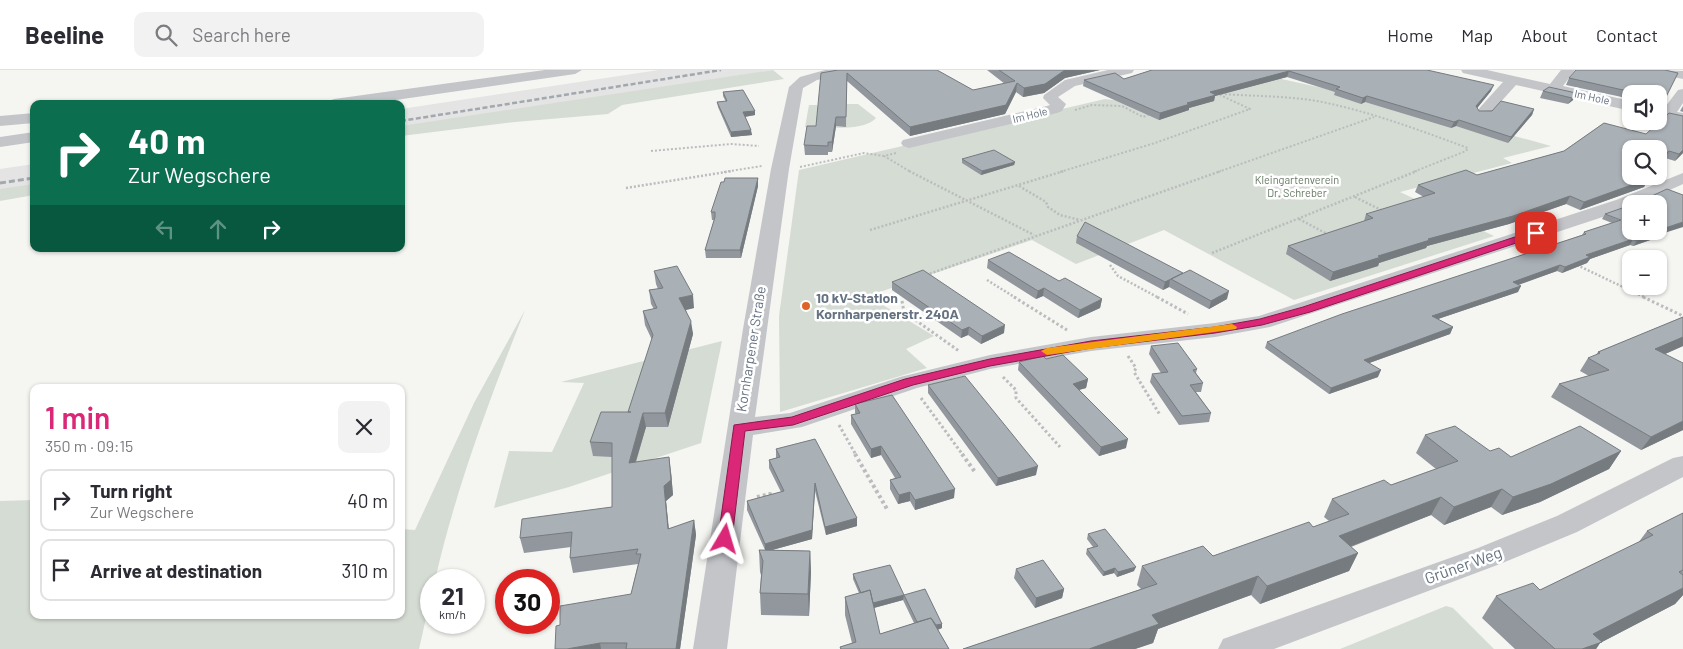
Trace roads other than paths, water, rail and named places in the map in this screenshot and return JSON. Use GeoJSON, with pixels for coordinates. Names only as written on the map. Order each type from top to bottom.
{"type":"FeatureCollection","features":[{"type":"Feature","properties":{"kind":"street"},"geometry":{"type":"LineString","coordinates":[[362,100],[575,70]]}},
{"type":"Feature","properties":{"kind":"street","name":"Kornharpener Straße"},"geometry":{"type":"LineString","coordinates":[[710,649],[739,428],[781,166],[796,87],[801,81],[849,70]]}},
{"type":"Feature","properties":{"kind":"street","name":"Im Hole"},"geometry":{"type":"LineString","coordinates":[[904,148],[1052,110],[1057,108],[1058,104],[1050,98],[1051,95],[1070,83],[1127,70]]}},
{"type":"Feature","properties":{"kind":"street","name":"Im Hole"},"geometry":{"type":"LineString","coordinates":[[1468,70],[1553,89],[1602,96],[1622,103]]}},
{"type":"Feature","properties":{"kind":"street","name":"Im Hole"},"geometry":{"type":"LineString","coordinates":[[1553,89],[1568,70]]}},
{"type":"Feature","properties":{"kind":"street"},"geometry":{"type":"LineString","coordinates":[[1658,70],[1683,75]]}},
{"type":"Feature","properties":{"kind":"street"},"geometry":{"type":"LineString","coordinates":[[1483,113],[1513,80]]}},
{"type":"Feature","properties":{"kind":"street"},"geometry":{"type":"LineString","coordinates":[[1667,109],[1683,93]]}},
{"type":"Feature","properties":{"kind":"street"},"geometry":{"type":"LineString","coordinates":[[1667,114],[1683,118]]}},
{"type":"Feature","properties":{"kind":"street"},"geometry":{"type":"LineString","coordinates":[[0,121],[30,118]]}},
{"type":"Feature","properties":{"kind":"street"},"geometry":{"type":"LineString","coordinates":[[0,142],[30,138]]}},
{"type":"Feature","properties":{"kind":"street"},"geometry":{"type":"LineString","coordinates":[[739,428],[793,421],[910,382],[984,364],[1091,344],[1215,330],[1262,322],[1623,204],[1683,178]]}},
{"type":"Feature","properties":{"kind":"street","name":"Grüner Weg"},"geometry":{"type":"LineString","coordinates":[[1235,649],[1489,556],[1567,524],[1683,465]]}},
{"type":"Feature","properties":{"kind":"railway"},"geometry":{"type":"LineString","coordinates":[[405,120],[721,70]]}},
{"type":"Feature","properties":{"kind":"railway"},"geometry":{"type":"LineString","coordinates":[[0,183],[30,179]]}},
{"type":"Feature","properties":{"kind":"place","name":"10 kV-Station Kornharpenerstr. 240A"},"geometry":{"type":"Point","coordinates":[806,306]}},
{"type":"Feature","properties":{"kind":"park label","name":"Kleingartenverein Dr. Schreber"},"geometry":{"type":"Point","coordinates":[1297,186]}}]}
